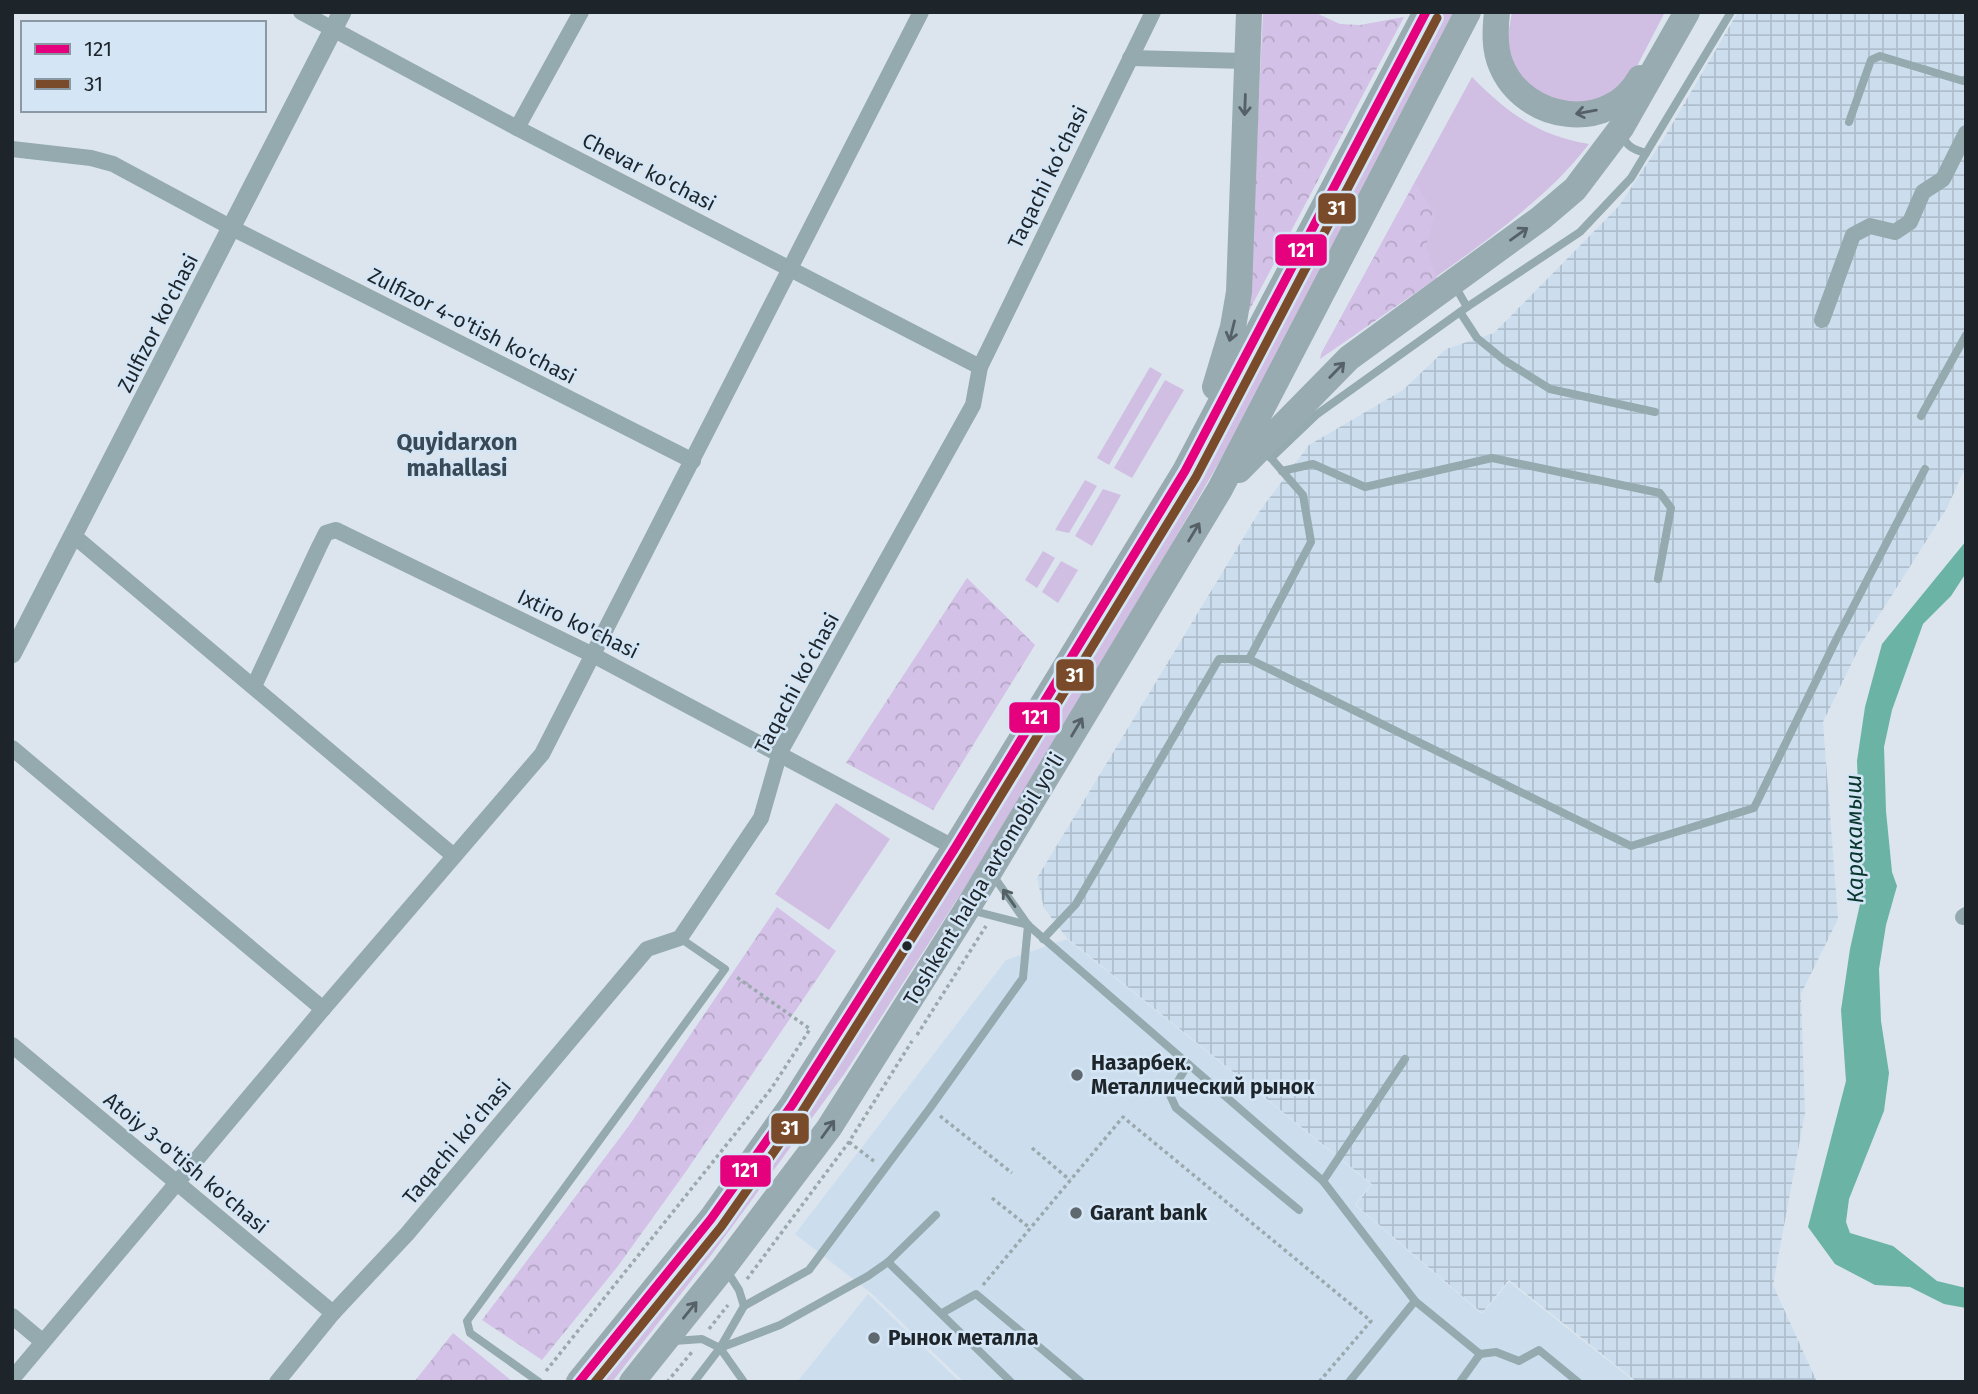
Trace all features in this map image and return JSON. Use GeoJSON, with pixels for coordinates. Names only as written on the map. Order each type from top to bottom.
{"type":"FeatureCollection","features":[{"type":"Feature","properties":{"kind":"highway"},"geometry":{"type":"LineString","coordinates":[[1185,471],[1220,374],[1240,292],[1249,12]]}},
{"type":"Feature","properties":{"kind":"highway","name":"Toshkent halqa avtomobil yo'li"},"geometry":{"type":"LineString","coordinates":[[579,1382],[711,1219],[792,1105],[955,848],[1185,471],[1426,12]]}},
{"type":"Feature","properties":{"kind":"highway","name":"Toshkent halqa avtomobil yo'li"},"geometry":{"type":"LineString","coordinates":[[632,1382],[724,1267],[829,1128],[967,909],[1220,489],[1468,12]]}},
{"type":"Feature","properties":{"kind":"highway"},"geometry":{"type":"LineString","coordinates":[[1497,12],[1497,51],[1501,66],[1516,90],[1537,107],[1552,112],[1580,114],[1606,108],[1627,94],[1637,83],[1676,12]]}},
{"type":"Feature","properties":{"kind":"highway"},"geometry":{"type":"LineString","coordinates":[[1220,489],[1265,454],[1349,358],[1541,218],[1574,189],[1621,128],[1687,12]]}},
{"type":"Feature","properties":{"kind":"street","name":"Chevar ko'chasi"},"geometry":{"type":"LineString","coordinates":[[300,12],[517,128],[980,367]]}},
{"type":"Feature","properties":{"kind":"street","name":"Zulfizor ko'chasi"},"geometry":{"type":"LineString","coordinates":[[12,654],[342,12]]}},
{"type":"Feature","properties":{"kind":"street"},"geometry":{"type":"LineString","coordinates":[[517,128],[581,12]]}},
{"type":"Feature","properties":{"kind":"street"},"geometry":{"type":"LineString","coordinates":[[12,1379],[323,1009],[542,754],[921,12]]}},
{"type":"Feature","properties":{"kind":"street","name":"Taqachi koʻchasi"},"geometry":{"type":"LineString","coordinates":[[277,1382],[333,1313],[407,1234],[648,949],[680,938],[761,818],[780,752],[973,405],[980,367],[1153,12]]}},
{"type":"Feature","properties":{"kind":"street"},"geometry":{"type":"LineString","coordinates":[[1130,58],[1246,61]]}},
{"type":"Feature","properties":{"kind":"street"},"geometry":{"type":"LineString","coordinates":[[1822,320],[1853,235],[1870,226],[1895,232],[1910,222],[1923,192],[1943,179],[1966,133]]}},
{"type":"Feature","properties":{"kind":"street","name":"Zulfizor 4-o'tish ko'chasi"},"geometry":{"type":"LineString","coordinates":[[13,150],[91,158],[113,164],[232,228],[693,461]]}},
{"type":"Feature","properties":{"kind":"street","name":"Ixtiro ko'chasi"},"geometry":{"type":"LineString","coordinates":[[254,686],[326,533],[336,530],[593,654],[955,848]]}},
{"type":"Feature","properties":{"kind":"street"},"geometry":{"type":"LineString","coordinates":[[74,536],[454,856]]}},
{"type":"Feature","properties":{"kind":"street"},"geometry":{"type":"LineString","coordinates":[[12,748],[323,1009]]}},
{"type":"Feature","properties":{"kind":"street","name":"Atoiy 3-o'tish ko'chasi"},"geometry":{"type":"LineString","coordinates":[[12,1045],[333,1313]]}},
{"type":"Feature","properties":{"kind":"street"},"geometry":{"type":"LineString","coordinates":[[12,1316],[43,1342]]}},
{"type":"Feature","properties":{"kind":"lane"},"geometry":{"type":"LineString","coordinates":[[1249,659],[1311,542],[1303,495],[1265,454],[1464,310],[1580,232],[1631,178],[1731,12]]}},
{"type":"Feature","properties":{"kind":"lane"},"geometry":{"type":"LineString","coordinates":[[1849,121],[1871,60],[1880,56],[1962,81],[1966,79]]}},
{"type":"Feature","properties":{"kind":"lane"},"geometry":{"type":"LineString","coordinates":[[1621,128],[1625,142],[1634,150],[1646,153]]}},
{"type":"Feature","properties":{"kind":"lane"},"geometry":{"type":"LineString","coordinates":[[1453,282],[1477,338],[1504,360],[1550,389],[1655,412]]}},
{"type":"Feature","properties":{"kind":"lane"},"geometry":{"type":"LineString","coordinates":[[1922,416],[1966,335]]}},
{"type":"Feature","properties":{"kind":"lane"},"geometry":{"type":"LineString","coordinates":[[1282,471],[1313,464],[1365,487],[1492,458],[1660,492],[1671,508],[1658,579]]}},
{"type":"Feature","properties":{"kind":"lane"},"geometry":{"type":"LineString","coordinates":[[1043,939],[1076,904],[1219,659],[1249,659],[1631,846],[1754,808],[1836,639],[1926,469]]}},
{"type":"Feature","properties":{"kind":"lane"},"geometry":{"type":"LineString","coordinates":[[990,871],[1028,925],[1043,939],[1323,1181],[1415,1301],[1480,1354],[1496,1352],[1519,1361],[1538,1350],[1578,1382]]}},
{"type":"Feature","properties":{"kind":"lane"},"geometry":{"type":"LineString","coordinates":[[967,909],[1028,925]]}},
{"type":"Feature","properties":{"kind":"lane"},"geometry":{"type":"LineString","coordinates":[[694,1382],[720,1348],[744,1306],[808,1270],[930,1108],[1023,978],[1028,925]]}},
{"type":"Feature","properties":{"kind":"lane"},"geometry":{"type":"LineString","coordinates":[[539,1381],[470,1334],[467,1321],[725,969],[680,938]]}},
{"type":"Feature","properties":{"kind":"lane"},"geometry":{"type":"LineString","coordinates":[[1323,1181],[1405,1059]]}},
{"type":"Feature","properties":{"kind":"lane"},"geometry":{"type":"LineString","coordinates":[[1188,1064],[1170,1095],[1176,1108],[1299,1210]]}},
{"type":"Feature","properties":{"kind":"lane"},"geometry":{"type":"LineString","coordinates":[[720,1348],[780,1325],[888,1262],[936,1215]]}},
{"type":"Feature","properties":{"kind":"lane"},"geometry":{"type":"LineString","coordinates":[[888,1262],[1011,1382]]}},
{"type":"Feature","properties":{"kind":"lane"},"geometry":{"type":"LineString","coordinates":[[724,1267],[739,1290],[744,1306]]}},
{"type":"Feature","properties":{"kind":"lane"},"geometry":{"type":"LineString","coordinates":[[942,1313],[976,1294],[1082,1382]]}},
{"type":"Feature","properties":{"kind":"lane"},"geometry":{"type":"LineString","coordinates":[[1349,1382],[1415,1301]]}},
{"type":"Feature","properties":{"kind":"lane"},"geometry":{"type":"LineString","coordinates":[[664,1342],[702,1339],[720,1348],[744,1382]]}},
{"type":"Feature","properties":{"kind":"lane"},"geometry":{"type":"LineString","coordinates":[[1460,1382],[1480,1354]]}},
{"type":"Feature","properties":{"kind":"path"},"geometry":{"type":"LineString","coordinates":[[667,1382],[849,1142],[993,916]]}},
{"type":"Feature","properties":{"kind":"path"},"geometry":{"type":"LineString","coordinates":[[539,1381],[764,1099],[810,1029],[725,969]]}},
{"type":"Feature","properties":{"kind":"path"},"geometry":{"type":"LineString","coordinates":[[930,1108],[1012,1173]]}},
{"type":"Feature","properties":{"kind":"path"},"geometry":{"type":"LineString","coordinates":[[976,1294],[1123,1117],[1371,1321],[1319,1382]]}},
{"type":"Feature","properties":{"kind":"path"},"geometry":{"type":"LineString","coordinates":[[849,1142],[867,1156]]}},
{"type":"Feature","properties":{"kind":"path"},"geometry":{"type":"LineString","coordinates":[[1032,1148],[1070,1180]]}},
{"type":"Feature","properties":{"kind":"path"},"geometry":{"type":"LineString","coordinates":[[992,1198],[1030,1228]]}},
{"type":"Feature","properties":{"kind":"shaded area"},"geometry":{"type":"Polygon","coordinates":[[[1444,12],[1455,12],[1236,433],[1086,692],[845,1073],[712,1254],[612,1382],[598,1382],[719,1227],[833,1070],[1022,773],[1184,502],[1260,364],[1444,12]]]}},
{"type":"Feature","properties":{"kind":"shaded area"},"geometry":{"type":"Polygon","coordinates":[[[1512,12],[1665,12],[1635,70],[1627,80],[1594,103],[1543,101],[1510,62],[1508,35],[1512,12]]]}},
{"type":"Feature","properties":{"kind":"shaded area"},"geometry":{"type":"Polygon","coordinates":[[[1738,12],[1966,12],[1966,466],[1947,508],[1861,644],[1823,722],[1838,919],[1801,994],[1805,1113],[1773,1285],[1817,1382],[1637,1382],[1509,1280],[1482,1313],[1356,1205],[1372,1184],[1067,938],[1044,908],[1037,878],[1259,512],[1309,445],[1403,390],[1446,349],[1494,333],[1619,206],[1664,138],[1738,12]]]}},
{"type":"Feature","properties":{"kind":"shaded area"},"geometry":{"type":"Polygon","coordinates":[[[1472,77],[1525,121],[1554,135],[1589,144],[1554,183],[1488,239],[1321,354],[1472,77]]]}},
{"type":"Feature","properties":{"kind":"shaded area"},"geometry":{"type":"Polygon","coordinates":[[[1150,367],[1162,374],[1109,465],[1097,458],[1150,367]]]}},
{"type":"Feature","properties":{"kind":"shaded area"},"geometry":{"type":"Polygon","coordinates":[[[1165,380],[1184,390],[1132,478],[1114,468],[1165,380]]]}},
{"type":"Feature","properties":{"kind":"shaded area"},"geometry":{"type":"Polygon","coordinates":[[[1085,480],[1097,486],[1069,533],[1055,530],[1085,480]]]}},
{"type":"Feature","properties":{"kind":"shaded area"},"geometry":{"type":"Polygon","coordinates":[[[1103,489],[1121,495],[1092,546],[1075,536],[1103,489]]]}},
{"type":"Feature","properties":{"kind":"shaded area"},"geometry":{"type":"Polygon","coordinates":[[[1966,541],[1966,573],[1951,596],[1923,624],[1892,710],[1884,747],[1886,811],[1892,872],[1897,886],[1886,925],[1879,969],[1881,1021],[1889,1073],[1884,1111],[1849,1199],[1846,1222],[1850,1233],[1893,1246],[1937,1281],[1966,1288],[1966,1308],[1944,1304],[1910,1287],[1875,1285],[1835,1264],[1808,1227],[1846,1081],[1841,1010],[1850,949],[1862,895],[1857,761],[1865,707],[1882,644],[1966,541]]]}},
{"type":"Feature","properties":{"kind":"shaded area"},"geometry":{"type":"Polygon","coordinates":[[[1043,551],[1055,558],[1037,588],[1025,580],[1043,551]]]}},
{"type":"Feature","properties":{"kind":"shaded area"},"geometry":{"type":"Polygon","coordinates":[[[1061,561],[1078,570],[1058,603],[1042,592],[1061,561]]]}},
{"type":"Feature","properties":{"kind":"shaded area"},"geometry":{"type":"Polygon","coordinates":[[[836,803],[890,839],[829,930],[775,894],[836,803]]]}},
{"type":"Feature","properties":{"kind":"shaded area","name":"Назарбек. Металлический рынок"},"geometry":{"type":"Polygon","coordinates":[[[1067,939],[1371,1184],[1355,1205],[1482,1314],[1509,1282],[1635,1382],[964,1382],[871,1293],[795,1234],[1006,960],[1067,939]]]}},
{"type":"Feature","properties":{"kind":"shaded area","name":"Рынок металла"},"geometry":{"type":"Polygon","coordinates":[[[868,1294],[960,1382],[797,1382],[868,1294]]]}},
{"type":"Feature","properties":{"kind":"green space"},"geometry":{"type":"Polygon","coordinates":[[[1263,12],[1314,12],[1340,24],[1360,25],[1404,17],[1249,311],[1263,12]]]}},
{"type":"Feature","properties":{"kind":"green space"},"geometry":{"type":"Polygon","coordinates":[[[1415,182],[1435,215],[1426,246],[1437,278],[1320,359],[1321,354],[1415,182]]]}},
{"type":"Feature","properties":{"kind":"green space"},"geometry":{"type":"Polygon","coordinates":[[[967,578],[1035,645],[933,810],[846,763],[967,578]]]}},
{"type":"Feature","properties":{"kind":"green space"},"geometry":{"type":"Polygon","coordinates":[[[777,907],[836,951],[687,1170],[618,1266],[542,1360],[482,1320],[628,1127],[777,907]]]}},
{"type":"Feature","properties":{"kind":"green space"},"geometry":{"type":"Polygon","coordinates":[[[453,1333],[513,1382],[414,1382],[453,1333]]]}},
{"type":"Feature","properties":{"kind":"transit line","name":"121"},"geometry":{"type":"LineString","coordinates":[[579,1382],[711,1219],[792,1105],[955,848],[1185,471],[1426,12]]}},
{"type":"Feature","properties":{"kind":"transit line","name":"31"},"geometry":{"type":"LineString","coordinates":[[595,1382],[721,1227],[802,1112],[965,854],[1196,477],[1437,18]]}},
{"type":"Feature","properties":{"kind":"place","name":"Назарбек. Металлический рынок"},"geometry":{"type":"Point","coordinates":[1077,1075]}},
{"type":"Feature","properties":{"kind":"place","name":"Garant bank"},"geometry":{"type":"Point","coordinates":[1076,1213]}},
{"type":"Feature","properties":{"kind":"place","name":"Рынок металла"},"geometry":{"type":"Point","coordinates":[874,1338]}},
{"type":"Feature","properties":{"kind":"district","name":"Quyidarxon mahallasi"},"geometry":{"type":"Point","coordinates":[457,455]}},
{"type":"Feature","properties":{"kind":"water label","name":"Каракамыш"},"geometry":{"type":"Point","coordinates":[1854,839]}}]}
